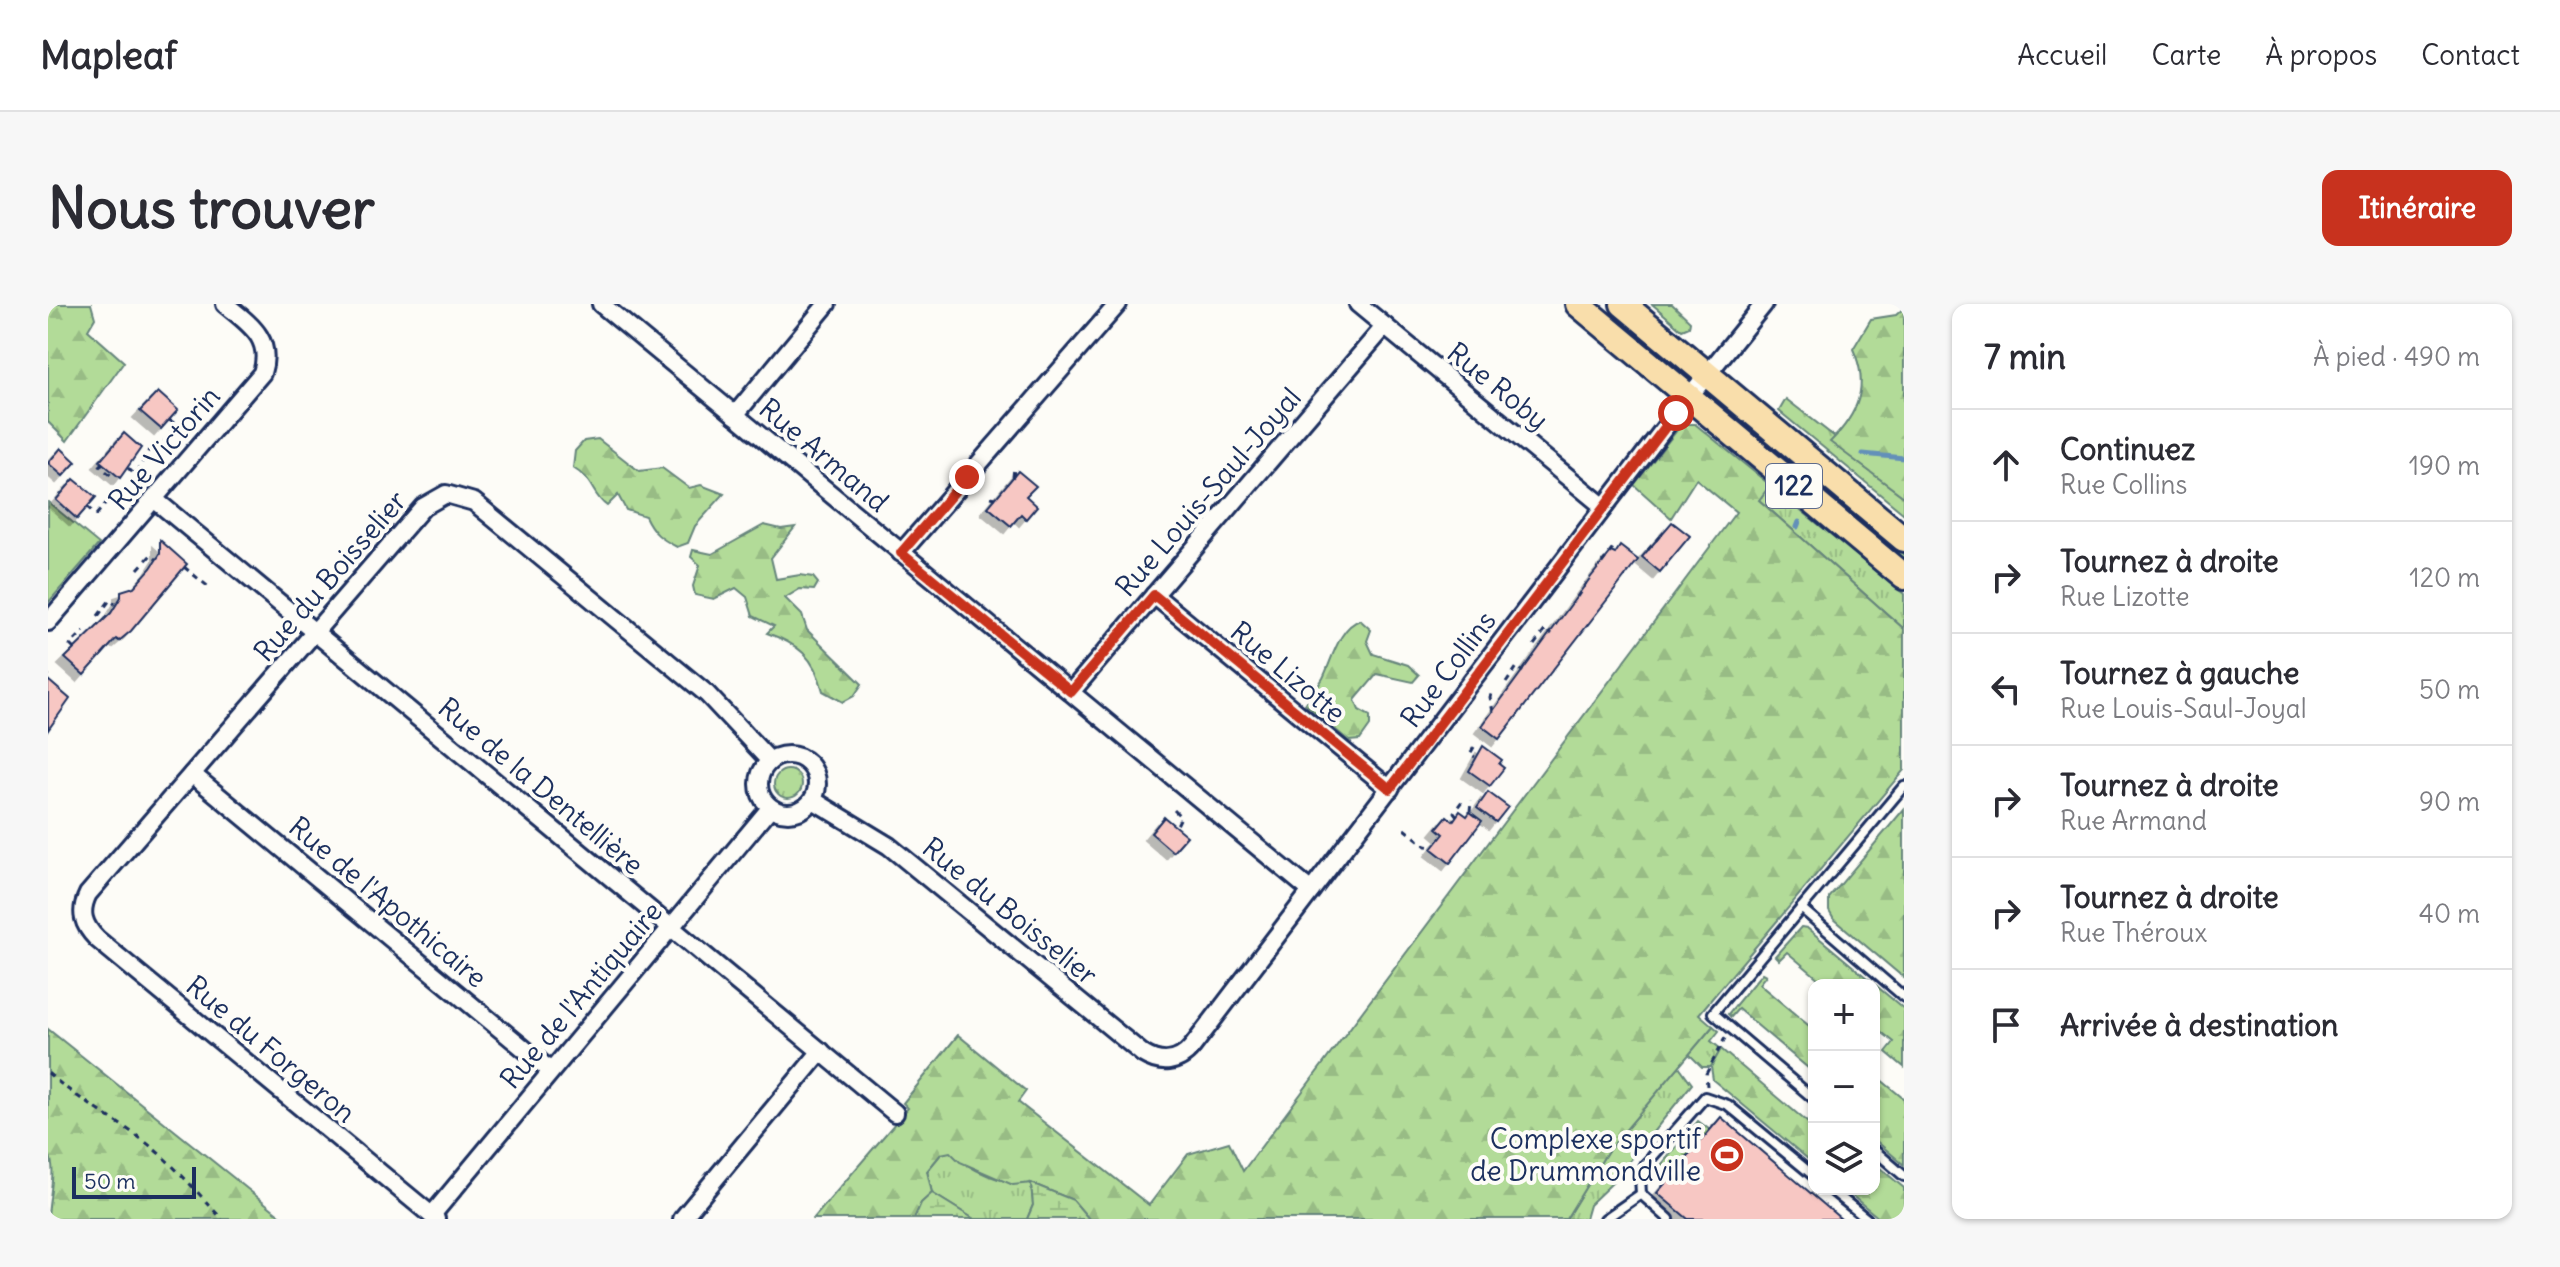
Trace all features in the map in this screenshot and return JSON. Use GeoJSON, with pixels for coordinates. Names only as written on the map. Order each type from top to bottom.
{"type":"FeatureCollection","features":[{"type":"Feature","properties":{"kind":"main road","name":"122"},"geometry":{"type":"LineString","coordinates":[[1578,304],[1904,577]]}},
{"type":"Feature","properties":{"kind":"main road"},"geometry":{"type":"LineString","coordinates":[[1623,304],[1904,539]]}},
{"type":"Feature","properties":{"kind":"street","name":"Rue Victorin"},"geometry":{"type":"LineString","coordinates":[[48,622],[262,373],[266,358],[263,340],[225,304]]}},
{"type":"Feature","properties":{"kind":"street","name":"Rue Armand"},"geometry":{"type":"LineString","coordinates":[[601,304],[1311,891]]}},
{"type":"Feature","properties":{"kind":"street"},"geometry":{"type":"LineString","coordinates":[[735,415],[827,304]]}},
{"type":"Feature","properties":{"kind":"street"},"geometry":{"type":"LineString","coordinates":[[901,553],[1118,304]]}},
{"type":"Feature","properties":{"kind":"street","name":"Rue Roby"},"geometry":{"type":"LineString","coordinates":[[1358,304],[1604,507]]}},
{"type":"Feature","properties":{"kind":"street","name":"Rue Collins"},"geometry":{"type":"LineString","coordinates":[[1171,1061],[1192,1047],[1604,507],[1764,304]]}},
{"type":"Feature","properties":{"kind":"street","name":"Rue Louis-Saul-Joyal"},"geometry":{"type":"LineString","coordinates":[[1071,692],[1385,326]]}},
{"type":"Feature","properties":{"kind":"street","name":"Rue du Boisselier"},"geometry":{"type":"LineString","coordinates":[[82,913],[91,889],[430,500],[446,494],[465,497],[707,694],[770,761]]}},
{"type":"Feature","properties":{"kind":"street","name":"Rue de la Dentellière"},"geometry":{"type":"LineString","coordinates":[[154,499],[895,1113]]}},
{"type":"Feature","properties":{"kind":"street","name":"Rue Lizotte"},"geometry":{"type":"LineString","coordinates":[[1154,595],[1390,789]]}},
{"type":"Feature","properties":{"kind":"street"},"geometry":{"type":"LineString","coordinates":[[786,755],[808,763],[818,785],[813,800],[793,814],[770,808],[759,788],[761,773],[770,761],[786,755]]}},
{"type":"Feature","properties":{"kind":"street","name":"Rue de l'Apothicaire"},"geometry":{"type":"LineString","coordinates":[[192,774],[551,1071]]}},
{"type":"Feature","properties":{"kind":"street","name":"Rue du Boisselier"},"geometry":{"type":"LineString","coordinates":[[813,800],[889,846],[1143,1054],[1171,1061]]}},
{"type":"Feature","properties":{"kind":"street","name":"Rue de l'Antiquaire"},"geometry":{"type":"LineString","coordinates":[[434,1217],[770,808]]}},
{"type":"Feature","properties":{"kind":"street","name":"Rue du Forgeron"},"geometry":{"type":"LineString","coordinates":[[82,913],[86,927],[97,939],[434,1217]]}},
{"type":"Feature","properties":{"kind":"street"},"geometry":{"type":"LineString","coordinates":[[682,1219],[821,1051]]}},
{"type":"Feature","properties":{"kind":"lane"},"geometry":{"type":"LineString","coordinates":[[1808,1094],[1713,1013],[1904,786]]}},
{"type":"Feature","properties":{"kind":"lane"},"geometry":{"type":"LineString","coordinates":[[1801,908],[1904,997]]}},
{"type":"Feature","properties":{"kind":"lane"},"geometry":{"type":"LineString","coordinates":[[1669,1219],[1641,1194],[1640,1176],[1645,1165],[1700,1100],[1708,1097],[1728,1105],[1808,1171]]}},
{"type":"Feature","properties":{"kind":"lane"},"geometry":{"type":"LineString","coordinates":[[1880,1155],[1904,1176]]}},
{"type":"Feature","properties":{"kind":"lane"},"geometry":{"type":"LineString","coordinates":[[1605,1219],[1641,1194]]}},
{"type":"Feature","properties":{"kind":"lane"},"geometry":{"type":"LineString","coordinates":[[1837,1195],[1867,1219]]}},
{"type":"Feature","properties":{"kind":"path"},"geometry":{"type":"LineString","coordinates":[[164,442],[176,424],[169,420]]}},
{"type":"Feature","properties":{"kind":"path"},"geometry":{"type":"LineString","coordinates":[[128,468],[135,475],[149,450]]}},
{"type":"Feature","properties":{"kind":"path"},"geometry":{"type":"LineString","coordinates":[[103,463],[100,466],[114,478]]}},
{"type":"Feature","properties":{"kind":"path"},"geometry":{"type":"LineString","coordinates":[[1013,477],[1014,468]]}},
{"type":"Feature","properties":{"kind":"path"},"geometry":{"type":"LineString","coordinates":[[87,507],[96,515],[108,501]]}},
{"type":"Feature","properties":{"kind":"path"},"geometry":{"type":"LineString","coordinates":[[1648,550],[1662,533]]}},
{"type":"Feature","properties":{"kind":"path"},"geometry":{"type":"LineString","coordinates":[[1602,563],[1614,547]]}},
{"type":"Feature","properties":{"kind":"path"},"geometry":{"type":"LineString","coordinates":[[138,569],[151,555],[156,559]]}},
{"type":"Feature","properties":{"kind":"path"},"geometry":{"type":"LineString","coordinates":[[184,567],[210,588]]}},
{"type":"Feature","properties":{"kind":"path"},"geometry":{"type":"LineString","coordinates":[[1577,597],[1586,583]]}},
{"type":"Feature","properties":{"kind":"path"},"geometry":{"type":"LineString","coordinates":[[98,616],[110,600],[115,604]]}},
{"type":"Feature","properties":{"kind":"path"},"geometry":{"type":"LineString","coordinates":[[1534,645],[1546,629],[1552,634]]}},
{"type":"Feature","properties":{"kind":"path"},"geometry":{"type":"LineString","coordinates":[[74,649],[70,645],[84,631]]}},
{"type":"Feature","properties":{"kind":"path"},"geometry":{"type":"LineString","coordinates":[[1506,683],[1517,667],[1523,672]]}},
{"type":"Feature","properties":{"kind":"path"},"geometry":{"type":"LineString","coordinates":[[1493,690],[1489,705],[1493,712]]}},
{"type":"Feature","properties":{"kind":"path"},"geometry":{"type":"LineString","coordinates":[[1474,747],[1470,754],[1475,757]]}},
{"type":"Feature","properties":{"kind":"path"},"geometry":{"type":"LineString","coordinates":[[1457,816],[1454,812],[1465,797]]}},
{"type":"Feature","properties":{"kind":"path"},"geometry":{"type":"LineString","coordinates":[[1470,812],[1471,800]]}},
{"type":"Feature","properties":{"kind":"path"},"geometry":{"type":"LineString","coordinates":[[1174,810],[1181,817],[1176,827]]}},
{"type":"Feature","properties":{"kind":"path"},"geometry":{"type":"LineString","coordinates":[[1405,829],[1426,846],[1434,847]]}},
{"type":"Feature","properties":{"kind":"path"},"geometry":{"type":"LineString","coordinates":[[1708,1097],[1706,1074],[1718,1047],[1732,1029]]}},
{"type":"Feature","properties":{"kind":"path"},"geometry":{"type":"LineString","coordinates":[[48,1073],[92,1108],[136,1135],[193,1186],[222,1219]]}},
{"type":"Feature","properties":{"kind":"green space"},"geometry":{"type":"Polygon","coordinates":[[[48,304],[91,304],[95,318],[88,330],[124,362],[67,441],[48,422],[48,304]]]}},
{"type":"Feature","properties":{"kind":"green space"},"geometry":{"type":"Polygon","coordinates":[[[1652,304],[1672,304],[1690,321],[1689,327],[1682,330],[1652,304]]]}},
{"type":"Feature","properties":{"kind":"green space"},"geometry":{"type":"Polygon","coordinates":[[[1904,308],[1904,497],[1830,442],[1848,421],[1861,387],[1861,375],[1853,349],[1871,319],[1896,315],[1904,308]]]}},
{"type":"Feature","properties":{"kind":"green space"},"geometry":{"type":"Polygon","coordinates":[[[1786,399],[1835,437],[1831,442],[1904,497],[1904,514],[1779,411],[1786,399]]]}},
{"type":"Feature","properties":{"kind":"green space"},"geometry":{"type":"Polygon","coordinates":[[[1682,424],[1695,424],[1770,485],[1759,500],[1904,629],[1904,770],[1699,1014],[1713,1026],[1607,1152],[1566,1219],[1089,1219],[1073,1200],[1031,1183],[1013,1185],[960,1162],[950,1152],[941,1154],[927,1171],[932,1193],[921,1203],[914,1219],[813,1219],[908,1108],[903,1103],[958,1035],[1026,1091],[1018,1102],[1149,1205],[1188,1154],[1229,1142],[1243,1171],[1736,512],[1696,479],[1671,518],[1634,485],[1682,424]]]}},
{"type":"Feature","properties":{"kind":"green space"},"geometry":{"type":"Polygon","coordinates":[[[598,439],[639,471],[662,468],[689,488],[701,485],[724,494],[695,526],[688,543],[677,547],[662,538],[645,516],[626,510],[618,495],[607,506],[585,477],[573,468],[575,451],[584,441],[598,439]]]}},
{"type":"Feature","properties":{"kind":"green space"},"geometry":{"type":"Polygon","coordinates":[[[1770,485],[1904,594],[1904,629],[1759,500],[1770,485]]]}},
{"type":"Feature","properties":{"kind":"green space"},"geometry":{"type":"Polygon","coordinates":[[[48,502],[99,544],[48,603],[48,502]]]}},
{"type":"Feature","properties":{"kind":"green space"},"geometry":{"type":"Polygon","coordinates":[[[1839,502],[1904,551],[1904,564],[1836,508],[1839,502]]]}},
{"type":"Feature","properties":{"kind":"green space"},"geometry":{"type":"Polygon","coordinates":[[[764,525],[781,529],[795,527],[771,558],[776,579],[800,575],[813,577],[818,583],[814,590],[800,589],[785,598],[802,615],[807,630],[862,684],[854,696],[843,702],[823,691],[815,669],[803,653],[767,633],[774,626],[753,616],[747,597],[736,588],[714,599],[695,595],[693,586],[700,565],[691,557],[693,550],[712,554],[764,525]]]}},
{"type":"Feature","properties":{"kind":"green space"},"geometry":{"type":"Polygon","coordinates":[[[1360,620],[1371,630],[1367,641],[1373,654],[1408,665],[1419,675],[1413,682],[1377,674],[1355,700],[1359,710],[1370,716],[1370,726],[1360,740],[1349,741],[1305,704],[1323,678],[1341,637],[1360,620]]]}},
{"type":"Feature","properties":{"kind":"green space"},"geometry":{"type":"Polygon","coordinates":[[[788,770],[798,774],[802,784],[798,794],[788,798],[778,794],[774,784],[778,774],[788,770]]]}},
{"type":"Feature","properties":{"kind":"green space"},"geometry":{"type":"Polygon","coordinates":[[[1904,809],[1904,978],[1833,918],[1829,911],[1829,898],[1904,809]]]}},
{"type":"Feature","properties":{"kind":"green space"},"geometry":{"type":"Polygon","coordinates":[[[1801,927],[1807,928],[1868,979],[1819,979],[1787,952],[1779,960],[1775,956],[1801,927]]]}},
{"type":"Feature","properties":{"kind":"green space"},"geometry":{"type":"Polygon","coordinates":[[[1762,973],[1766,975],[1759,984],[1808,1025],[1808,1068],[1738,1009],[1731,1017],[1728,1014],[1762,973]]]}},
{"type":"Feature","properties":{"kind":"green space"},"geometry":{"type":"Polygon","coordinates":[[[1880,989],[1904,1009],[1904,1067],[1886,1052],[1894,1042],[1880,1031],[1880,989]]]}},
{"type":"Feature","properties":{"kind":"green space"},"geometry":{"type":"Polygon","coordinates":[[[1713,1026],[1719,1031],[1711,1041],[1721,1049],[1711,1067],[1702,1067],[1689,1054],[1713,1026]]]}},
{"type":"Feature","properties":{"kind":"green space"},"geometry":{"type":"Polygon","coordinates":[[[48,1029],[285,1219],[48,1219],[52,1166],[48,1153],[48,1029]]]}},
{"type":"Feature","properties":{"kind":"green space"},"geometry":{"type":"Polygon","coordinates":[[[1721,1049],[1808,1123],[1808,1159],[1713,1080],[1711,1067],[1721,1049]]]}},
{"type":"Feature","properties":{"kind":"green space"},"geometry":{"type":"Polygon","coordinates":[[[1679,1066],[1692,1084],[1612,1183],[1589,1205],[1585,1219],[1566,1219],[1607,1152],[1679,1066]]]}},
{"type":"Feature","properties":{"kind":"green space"},"geometry":{"type":"Polygon","coordinates":[[[1880,1079],[1904,1099],[1904,1165],[1880,1144],[1880,1079]]]}},
{"type":"Feature","properties":{"kind":"green space"},"geometry":{"type":"Polygon","coordinates":[[[1698,1121],[1710,1130],[1668,1180],[1657,1170],[1698,1121]]]}},
{"type":"Feature","properties":{"kind":"green space"},"geometry":{"type":"Polygon","coordinates":[[[950,1151],[967,1165],[988,1175],[1010,1182],[1031,1183],[1033,1205],[1027,1219],[974,1219],[932,1193],[927,1171],[941,1154],[950,1151]]]}},
{"type":"Feature","properties":{"kind":"green space"},"geometry":{"type":"Polygon","coordinates":[[[1880,1168],[1904,1188],[1904,1219],[1880,1219],[1851,1195],[1880,1195],[1880,1168]]]}},
{"type":"Feature","properties":{"kind":"green space"},"geometry":{"type":"Polygon","coordinates":[[[1031,1183],[1073,1200],[1089,1219],[1027,1219],[1033,1205],[1031,1183]]]}},
{"type":"Feature","properties":{"kind":"green space"},"geometry":{"type":"Polygon","coordinates":[[[932,1193],[974,1219],[914,1219],[921,1203],[932,1193]]]}},
{"type":"Feature","properties":{"kind":"building"},"geometry":{"type":"Polygon","coordinates":[[[158,392],[178,410],[161,429],[140,411],[158,392]]]}},
{"type":"Feature","properties":{"kind":"building"},"geometry":{"type":"Polygon","coordinates":[[[124,433],[141,448],[120,478],[100,461],[124,433]]]}},
{"type":"Feature","properties":{"kind":"building"},"geometry":{"type":"Polygon","coordinates":[[[61,448],[76,462],[63,476],[48,463],[61,448]]]}},
{"type":"Feature","properties":{"kind":"building"},"geometry":{"type":"Polygon","coordinates":[[[1018,471],[1036,486],[1026,496],[1037,506],[1026,519],[1021,514],[1011,526],[988,507],[1018,471]]]}},
{"type":"Feature","properties":{"kind":"building"},"geometry":{"type":"Polygon","coordinates":[[[74,479],[96,497],[77,519],[56,500],[74,479]]]}},
{"type":"Feature","properties":{"kind":"building"},"geometry":{"type":"Polygon","coordinates":[[[1672,522],[1690,536],[1660,572],[1642,557],[1672,522]]]}},
{"type":"Feature","properties":{"kind":"building"},"geometry":{"type":"Polygon","coordinates":[[[160,540],[187,564],[131,631],[119,641],[116,639],[84,675],[65,658],[111,613],[121,597],[121,591],[134,587],[151,568],[160,554],[160,540]]]}},
{"type":"Feature","properties":{"kind":"building"},"geometry":{"type":"Polygon","coordinates":[[[1620,546],[1638,560],[1499,739],[1482,726],[1591,577],[1611,552],[1615,554],[1620,546]]]}},
{"type":"Feature","properties":{"kind":"building"},"geometry":{"type":"Polygon","coordinates":[[[48,680],[70,699],[48,730],[48,680]]]}},
{"type":"Feature","properties":{"kind":"building"},"geometry":{"type":"Polygon","coordinates":[[[1483,746],[1502,760],[1499,764],[1504,768],[1490,786],[1469,771],[1483,746]]]}},
{"type":"Feature","properties":{"kind":"building"},"geometry":{"type":"Polygon","coordinates":[[[1488,792],[1508,807],[1496,822],[1477,808],[1488,792]]]}},
{"type":"Feature","properties":{"kind":"building"},"geometry":{"type":"Polygon","coordinates":[[[1460,811],[1467,816],[1470,812],[1482,821],[1450,863],[1432,849],[1444,834],[1437,828],[1447,816],[1453,821],[1460,811]]]}},
{"type":"Feature","properties":{"kind":"building"},"geometry":{"type":"Polygon","coordinates":[[[1164,817],[1187,836],[1173,852],[1151,833],[1164,817]]]}},
{"type":"Feature","properties":{"kind":"building","name":"Complexe sportif de Drummondville"},"geometry":{"type":"Polygon","coordinates":[[[1721,1117],[1808,1191],[1808,1195],[1813,1195],[1841,1219],[1688,1219],[1657,1193],[1721,1117]]]}},
{"type":"Feature","properties":{"kind":"waterway"},"geometry":{"type":"LineString","coordinates":[[1863,454],[1904,458]]}},
{"type":"Feature","properties":{"kind":"waterway"},"geometry":{"type":"LineString","coordinates":[[1797,527],[1799,522]]}},
{"type":"Feature","properties":{"kind":"place","name":"Complexe sportif de Drummondville"},"geometry":{"type":"Point","coordinates":[1727,1155]}},
{"type":"Feature","properties":{"kind":"route"},"geometry":{"type":"LineString","coordinates":[[967,477],[901,553],[1071,692],[1154,595],[1390,789],[1676,413]]}}]}
